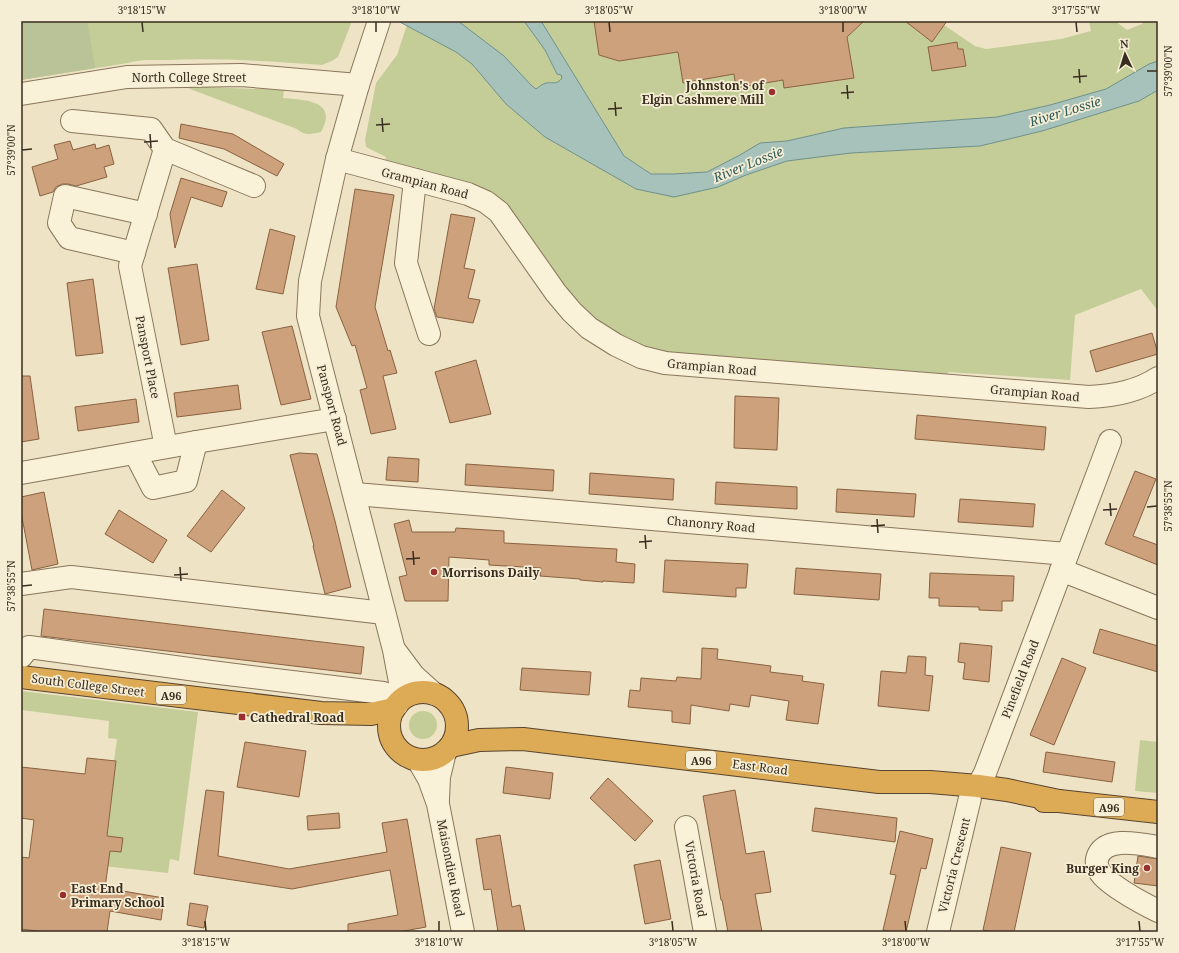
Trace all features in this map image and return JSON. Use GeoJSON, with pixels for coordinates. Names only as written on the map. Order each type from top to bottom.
{"type":"FeatureCollection","features":[{"type":"Feature","properties":{"kind":"highway","name":"South College Street"},"geometry":{"type":"LineString","coordinates":[[21,677],[321,713]]}},
{"type":"Feature","properties":{"kind":"highway","name":"A96"},"geometry":{"type":"LineString","coordinates":[[321,713],[371,714],[396,704],[410,695],[426,692],[434,694],[446,701],[454,713],[465,721],[523,739]]}},
{"type":"Feature","properties":{"kind":"highway"},"geometry":{"type":"LineString","coordinates":[[396,704],[390,722],[390,735],[394,744],[400,751],[408,757],[418,760]]}},
{"type":"Feature","properties":{"kind":"highway","name":"A96"},"geometry":{"type":"LineString","coordinates":[[321,713],[390,735]]}},
{"type":"Feature","properties":{"kind":"highway"},"geometry":{"type":"LineString","coordinates":[[448,749],[456,736],[457,724],[454,713]]}},
{"type":"Feature","properties":{"kind":"highway","name":"East Road"},"geometry":{"type":"LineString","coordinates":[[523,739],[879,782],[930,782],[974,792]]}},
{"type":"Feature","properties":{"kind":"highway","name":"A96"},"geometry":{"type":"LineString","coordinates":[[418,760],[429,760],[435,758],[448,749],[479,740],[523,739]]}},
{"type":"Feature","properties":{"kind":"highway","name":"A96"},"geometry":{"type":"LineString","coordinates":[[974,792],[1007,790],[1060,802],[1158,812]]}},
{"type":"Feature","properties":{"kind":"street","name":"Pansport Road"},"geometry":{"type":"LineString","coordinates":[[376,31],[358,85],[338,159],[310,281],[308,316],[394,650],[400,682],[396,704]]}},
{"type":"Feature","properties":{"kind":"street","name":"North College Street"},"geometry":{"type":"LineString","coordinates":[[21,94],[127,77],[241,75],[358,85]]}},
{"type":"Feature","properties":{"kind":"street"},"geometry":{"type":"LineString","coordinates":[[72,121],[152,129],[165,149],[254,186]]}},
{"type":"Feature","properties":{"kind":"street"},"geometry":{"type":"LineString","coordinates":[[146,214],[65,196],[59,223],[69,238],[132,260],[146,214],[165,149]]}},
{"type":"Feature","properties":{"kind":"street","name":"Grampian Road"},"geometry":{"type":"LineString","coordinates":[[338,159],[468,194],[486,202],[499,212],[556,293],[572,312],[589,328],[616,345],[641,357],[665,363],[1089,397],[1130,392],[1158,378]]}},
{"type":"Feature","properties":{"kind":"street"},"geometry":{"type":"LineString","coordinates":[[415,180],[406,263],[429,334]]}},
{"type":"Feature","properties":{"kind":"street","name":"Pansport Place"},"geometry":{"type":"LineString","coordinates":[[132,260],[166,447]]}},
{"type":"Feature","properties":{"kind":"street"},"geometry":{"type":"LineString","coordinates":[[21,473],[335,419]]}},
{"type":"Feature","properties":{"kind":"street","name":"Pinefield Road"},"geometry":{"type":"LineString","coordinates":[[974,792],[985,773],[1110,441]]}},
{"type":"Feature","properties":{"kind":"street"},"geometry":{"type":"LineString","coordinates":[[135,453],[153,488],[186,481],[196,442]]}},
{"type":"Feature","properties":{"kind":"street","name":"Chanonry Road"},"geometry":{"type":"LineString","coordinates":[[354,494],[1064,562]]}},
{"type":"Feature","properties":{"kind":"street"},"geometry":{"type":"LineString","coordinates":[[1064,562],[1158,608]]}},
{"type":"Feature","properties":{"kind":"street"},"geometry":{"type":"LineString","coordinates":[[21,584],[71,576],[384,613]]}},
{"type":"Feature","properties":{"kind":"street"},"geometry":{"type":"LineString","coordinates":[[21,657],[29,647],[211,672],[383,693],[396,704]]}},
{"type":"Feature","properties":{"kind":"street"},"geometry":{"type":"LineString","coordinates":[[394,650],[414,676],[434,694]]}},
{"type":"Feature","properties":{"kind":"street"},"geometry":{"type":"LineString","coordinates":[[438,804],[439,777],[448,749]]}},
{"type":"Feature","properties":{"kind":"street"},"geometry":{"type":"LineString","coordinates":[[418,760],[429,779],[438,804]]}},
{"type":"Feature","properties":{"kind":"street","name":"Victoria Crescent"},"geometry":{"type":"LineString","coordinates":[[938,932],[974,792]]}},
{"type":"Feature","properties":{"kind":"street","name":"Maisondieu Road"},"geometry":{"type":"LineString","coordinates":[[438,804],[463,932]]}},
{"type":"Feature","properties":{"kind":"street","name":"Victoria Road"},"geometry":{"type":"LineString","coordinates":[[686,827],[705,932]]}},
{"type":"Feature","properties":{"kind":"street"},"geometry":{"type":"LineString","coordinates":[[1158,847],[1132,843],[1115,843],[1107,846],[1101,851],[1097,860],[1100,873],[1113,885],[1158,911]]}},
{"type":"Feature","properties":{"kind":"green space"},"geometry":{"type":"Polygon","coordinates":[[[21,21],[352,21],[338,57],[322,65],[207,59],[148,60],[21,80],[21,21]]]}},
{"type":"Feature","properties":{"kind":"green space"},"geometry":{"type":"Polygon","coordinates":[[[21,21],[87,21],[95,68],[21,80],[21,21]]]}},
{"type":"Feature","properties":{"kind":"green space"},"geometry":{"type":"Polygon","coordinates":[[[458,21],[524,21],[545,50],[557,74],[561,75],[562,78],[558,82],[546,83],[536,89],[458,21]]]}},
{"type":"Feature","properties":{"kind":"green space"},"geometry":{"type":"Polygon","coordinates":[[[541,21],[594,21],[599,55],[619,61],[678,52],[683,83],[734,74],[736,88],[783,80],[785,88],[853,78],[847,37],[864,21],[905,21],[932,42],[944,25],[975,46],[986,49],[1061,39],[1091,31],[1089,21],[1115,21],[1127,30],[1142,24],[1144,21],[1158,21],[1158,61],[1149,64],[1106,89],[1050,105],[997,117],[844,128],[787,141],[760,143],[707,172],[651,174],[624,156],[541,21]]]}},
{"type":"Feature","properties":{"kind":"green space"},"geometry":{"type":"Polygon","coordinates":[[[407,25],[456,52],[472,64],[506,104],[545,137],[636,189],[718,187],[746,175],[787,161],[851,153],[980,146],[1042,131],[1139,101],[1158,90],[1158,311],[1141,289],[1075,315],[1070,380],[948,372],[947,376],[666,353],[645,347],[601,325],[579,306],[507,209],[384,164],[386,157],[366,147],[365,140],[376,83],[397,55],[407,25]]]}},
{"type":"Feature","properties":{"kind":"green space"},"geometry":{"type":"Polygon","coordinates":[[[182,86],[284,90],[283,98],[309,101],[317,104],[326,113],[325,121],[321,132],[305,134],[297,129],[182,86]]]}},
{"type":"Feature","properties":{"kind":"green space"},"geometry":{"type":"Polygon","coordinates":[[[21,691],[198,712],[179,861],[170,859],[168,873],[84,864],[106,847],[116,761],[114,761],[117,739],[108,738],[109,721],[21,710],[21,691]]]}},
{"type":"Feature","properties":{"kind":"green space"},"geometry":{"type":"Polygon","coordinates":[[[423,711],[433,715],[437,725],[433,735],[423,739],[413,735],[409,725],[413,715],[423,711]]]}},
{"type":"Feature","properties":{"kind":"green space"},"geometry":{"type":"Polygon","coordinates":[[[1140,740],[1158,742],[1158,793],[1135,791],[1140,740]]]}},
{"type":"Feature","properties":{"kind":"water","name":"River Lossie"},"geometry":{"type":"Polygon","coordinates":[[[398,21],[458,21],[504,56],[536,89],[545,83],[557,82],[562,78],[561,75],[557,74],[545,50],[524,21],[541,21],[624,156],[651,174],[707,172],[760,143],[787,141],[844,128],[997,117],[1050,105],[1106,89],[1149,64],[1158,61],[1158,90],[1139,101],[1042,131],[980,146],[851,153],[787,161],[746,175],[718,187],[674,197],[636,189],[545,137],[506,104],[472,64],[456,52],[398,21]]]}},
{"type":"Feature","properties":{"kind":"building"},"geometry":{"type":"Polygon","coordinates":[[[594,21],[864,21],[847,37],[854,78],[784,88],[783,80],[736,88],[734,74],[683,83],[678,52],[619,61],[599,55],[594,21]]]}},
{"type":"Feature","properties":{"kind":"building"},"geometry":{"type":"Polygon","coordinates":[[[905,21],[947,21],[932,42],[905,21]]]}},
{"type":"Feature","properties":{"kind":"building"},"geometry":{"type":"Polygon","coordinates":[[[957,42],[958,49],[963,49],[966,66],[932,71],[928,47],[957,42]]]}},
{"type":"Feature","properties":{"kind":"building"},"geometry":{"type":"Polygon","coordinates":[[[181,124],[233,134],[284,164],[277,176],[224,149],[179,138],[181,124]]]}},
{"type":"Feature","properties":{"kind":"building"},"geometry":{"type":"Polygon","coordinates":[[[70,141],[73,150],[95,144],[96,149],[109,145],[114,164],[104,167],[107,177],[76,186],[62,184],[56,187],[53,192],[40,196],[32,167],[58,159],[54,145],[70,141]]]}},
{"type":"Feature","properties":{"kind":"building"},"geometry":{"type":"Polygon","coordinates":[[[181,178],[227,192],[222,207],[191,197],[175,248],[170,214],[181,178]]]}},
{"type":"Feature","properties":{"kind":"building"},"geometry":{"type":"Polygon","coordinates":[[[355,189],[394,195],[375,307],[388,351],[390,350],[397,373],[383,376],[396,429],[371,434],[360,390],[367,388],[355,345],[352,346],[336,307],[355,189]]]}},
{"type":"Feature","properties":{"kind":"building"},"geometry":{"type":"Polygon","coordinates":[[[451,214],[475,218],[464,268],[475,270],[468,298],[480,300],[473,323],[437,317],[434,309],[451,214]]]}},
{"type":"Feature","properties":{"kind":"building"},"geometry":{"type":"Polygon","coordinates":[[[270,229],[295,236],[283,294],[256,289],[270,229]]]}},
{"type":"Feature","properties":{"kind":"building"},"geometry":{"type":"Polygon","coordinates":[[[197,264],[209,340],[181,345],[168,268],[197,264]]]}},
{"type":"Feature","properties":{"kind":"building"},"geometry":{"type":"Polygon","coordinates":[[[93,279],[103,353],[76,356],[67,283],[93,279]]]}},
{"type":"Feature","properties":{"kind":"building"},"geometry":{"type":"Polygon","coordinates":[[[292,326],[311,399],[281,405],[262,332],[292,326]]]}},
{"type":"Feature","properties":{"kind":"building"},"geometry":{"type":"Polygon","coordinates":[[[1152,333],[1158,354],[1096,372],[1090,351],[1152,333]]]}},
{"type":"Feature","properties":{"kind":"building"},"geometry":{"type":"Polygon","coordinates":[[[476,360],[491,414],[450,423],[435,372],[476,360]]]}},
{"type":"Feature","properties":{"kind":"building"},"geometry":{"type":"Polygon","coordinates":[[[21,376],[30,376],[39,439],[21,442],[21,376]]]}},
{"type":"Feature","properties":{"kind":"building"},"geometry":{"type":"Polygon","coordinates":[[[238,385],[241,409],[177,417],[174,393],[238,385]]]}},
{"type":"Feature","properties":{"kind":"building"},"geometry":{"type":"Polygon","coordinates":[[[735,396],[779,398],[777,450],[734,448],[735,396]]]}},
{"type":"Feature","properties":{"kind":"building"},"geometry":{"type":"Polygon","coordinates":[[[136,399],[139,422],[78,431],[75,407],[136,399]]]}},
{"type":"Feature","properties":{"kind":"building"},"geometry":{"type":"Polygon","coordinates":[[[917,415],[1046,427],[1044,450],[915,439],[917,415]]]}},
{"type":"Feature","properties":{"kind":"building"},"geometry":{"type":"Polygon","coordinates":[[[299,453],[317,454],[351,587],[325,594],[290,455],[299,453]]]}},
{"type":"Feature","properties":{"kind":"building"},"geometry":{"type":"Polygon","coordinates":[[[388,457],[419,459],[418,482],[386,480],[388,457]]]}},
{"type":"Feature","properties":{"kind":"building"},"geometry":{"type":"Polygon","coordinates":[[[466,464],[554,470],[553,491],[465,485],[466,464]]]}},
{"type":"Feature","properties":{"kind":"building"},"geometry":{"type":"Polygon","coordinates":[[[1135,471],[1156,479],[1133,536],[1158,545],[1158,565],[1105,544],[1135,471]]]}},
{"type":"Feature","properties":{"kind":"building"},"geometry":{"type":"Polygon","coordinates":[[[590,473],[674,479],[673,500],[589,494],[590,473]]]}},
{"type":"Feature","properties":{"kind":"building"},"geometry":{"type":"Polygon","coordinates":[[[716,482],[797,487],[797,509],[715,504],[716,482]]]}},
{"type":"Feature","properties":{"kind":"building"},"geometry":{"type":"Polygon","coordinates":[[[837,489],[916,494],[914,517],[836,512],[837,489]]]}},
{"type":"Feature","properties":{"kind":"building"},"geometry":{"type":"Polygon","coordinates":[[[222,490],[245,508],[211,552],[187,536],[222,490]]]}},
{"type":"Feature","properties":{"kind":"building"},"geometry":{"type":"Polygon","coordinates":[[[44,492],[58,564],[32,570],[21,512],[21,497],[44,492]]]}},
{"type":"Feature","properties":{"kind":"building"},"geometry":{"type":"Polygon","coordinates":[[[960,499],[1035,504],[1033,527],[958,522],[960,499]]]}},
{"type":"Feature","properties":{"kind":"building"},"geometry":{"type":"Polygon","coordinates":[[[119,510],[167,540],[153,563],[105,534],[119,510]]]}},
{"type":"Feature","properties":{"kind":"building"},"geometry":{"type":"Polygon","coordinates":[[[409,520],[412,532],[455,532],[456,528],[504,531],[504,543],[617,549],[616,562],[635,564],[634,583],[603,582],[540,576],[541,568],[489,565],[489,560],[449,557],[448,601],[405,601],[399,577],[407,575],[394,524],[409,520]]]}},
{"type":"Feature","properties":{"kind":"building"},"geometry":{"type":"Polygon","coordinates":[[[665,560],[748,564],[746,588],[736,588],[736,597],[663,592],[665,560]]]}},
{"type":"Feature","properties":{"kind":"building"},"geometry":{"type":"Polygon","coordinates":[[[796,568],[881,574],[879,600],[794,594],[796,568]]]}},
{"type":"Feature","properties":{"kind":"building"},"geometry":{"type":"Polygon","coordinates":[[[930,573],[1014,576],[1013,601],[1002,601],[1002,611],[979,610],[979,607],[939,606],[939,598],[929,598],[930,573]]]}},
{"type":"Feature","properties":{"kind":"building"},"geometry":{"type":"Polygon","coordinates":[[[44,609],[364,647],[361,674],[41,636],[44,609]]]}},
{"type":"Feature","properties":{"kind":"building"},"geometry":{"type":"Polygon","coordinates":[[[1100,629],[1158,646],[1158,672],[1093,653],[1100,629]]]}},
{"type":"Feature","properties":{"kind":"building"},"geometry":{"type":"Polygon","coordinates":[[[960,643],[992,646],[989,682],[963,679],[965,663],[958,662],[960,643]]]}},
{"type":"Feature","properties":{"kind":"building"},"geometry":{"type":"Polygon","coordinates":[[[702,648],[718,649],[717,659],[771,666],[770,672],[803,676],[802,681],[824,684],[818,724],[786,720],[789,701],[751,695],[749,707],[730,704],[729,711],[691,705],[690,724],[672,722],[672,711],[628,707],[630,690],[640,691],[641,678],[676,681],[677,677],[701,679],[702,648]]]}},
{"type":"Feature","properties":{"kind":"building"},"geometry":{"type":"Polygon","coordinates":[[[908,656],[926,657],[925,675],[933,676],[929,711],[878,706],[881,671],[906,673],[908,656]]]}},
{"type":"Feature","properties":{"kind":"building"},"geometry":{"type":"Polygon","coordinates":[[[1062,658],[1086,668],[1054,745],[1030,735],[1062,658]]]}},
{"type":"Feature","properties":{"kind":"building"},"geometry":{"type":"Polygon","coordinates":[[[522,668],[591,672],[589,695],[520,690],[522,668]]]}},
{"type":"Feature","properties":{"kind":"building"},"geometry":{"type":"Polygon","coordinates":[[[245,742],[306,751],[299,797],[237,787],[245,742]]]}},
{"type":"Feature","properties":{"kind":"building"},"geometry":{"type":"Polygon","coordinates":[[[1046,752],[1115,762],[1112,782],[1043,772],[1046,752]]]}},
{"type":"Feature","properties":{"kind":"building"},"geometry":{"type":"Polygon","coordinates":[[[87,758],[116,761],[107,836],[123,838],[121,852],[110,851],[105,888],[164,898],[161,920],[110,911],[107,932],[48,932],[21,929],[21,857],[29,858],[34,820],[21,818],[21,767],[85,774],[87,758]]]}},
{"type":"Feature","properties":{"kind":"building"},"geometry":{"type":"Polygon","coordinates":[[[506,767],[553,773],[550,799],[503,793],[506,767]]]}},
{"type":"Feature","properties":{"kind":"building"},"geometry":{"type":"Polygon","coordinates":[[[608,778],[653,821],[635,841],[590,798],[608,778]]]}},
{"type":"Feature","properties":{"kind":"building"},"geometry":{"type":"Polygon","coordinates":[[[206,790],[224,792],[218,856],[289,869],[387,852],[382,823],[407,819],[426,927],[399,932],[348,932],[348,924],[398,915],[390,870],[292,889],[194,874],[206,790]]]}},
{"type":"Feature","properties":{"kind":"building"},"geometry":{"type":"Polygon","coordinates":[[[735,790],[746,854],[764,851],[771,892],[755,894],[762,932],[728,932],[721,900],[703,796],[735,790]]]}},
{"type":"Feature","properties":{"kind":"building"},"geometry":{"type":"Polygon","coordinates":[[[815,808],[897,818],[895,842],[812,831],[815,808]]]}},
{"type":"Feature","properties":{"kind":"building"},"geometry":{"type":"Polygon","coordinates":[[[339,813],[340,828],[308,830],[307,816],[339,813]]]}},
{"type":"Feature","properties":{"kind":"building"},"geometry":{"type":"Polygon","coordinates":[[[900,831],[933,839],[926,869],[921,868],[906,932],[892,932],[883,930],[896,875],[890,874],[900,831]]]}},
{"type":"Feature","properties":{"kind":"building"},"geometry":{"type":"Polygon","coordinates":[[[500,835],[512,907],[520,905],[525,932],[498,932],[491,889],[484,890],[476,839],[500,835]]]}},
{"type":"Feature","properties":{"kind":"building"},"geometry":{"type":"Polygon","coordinates":[[[1001,847],[1031,853],[1014,932],[993,932],[983,930],[1001,847]]]}},
{"type":"Feature","properties":{"kind":"building","name":"Burger King"},"geometry":{"type":"Polygon","coordinates":[[[1138,856],[1158,859],[1158,886],[1134,883],[1138,856]]]}},
{"type":"Feature","properties":{"kind":"building"},"geometry":{"type":"Polygon","coordinates":[[[660,860],[671,919],[645,924],[634,865],[660,860]]]}},
{"type":"Feature","properties":{"kind":"building"},"geometry":{"type":"Polygon","coordinates":[[[190,903],[208,906],[204,928],[187,925],[190,903]]]}},
{"type":"Feature","properties":{"kind":"place","name":"Johnston's of Elgin Cashmere Mill"},"geometry":{"type":"Point","coordinates":[772,92]}},
{"type":"Feature","properties":{"kind":"place","name":"Morrisons Daily"},"geometry":{"type":"Point","coordinates":[434,572]}},
{"type":"Feature","properties":{"kind":"place","name":"Cathedral Road"},"geometry":{"type":"Point","coordinates":[242,717]}},
{"type":"Feature","properties":{"kind":"place","name":"Burger King"},"geometry":{"type":"Point","coordinates":[1147,868]}},
{"type":"Feature","properties":{"kind":"place","name":"East End Primary School"},"geometry":{"type":"Point","coordinates":[63,895]}}]}
